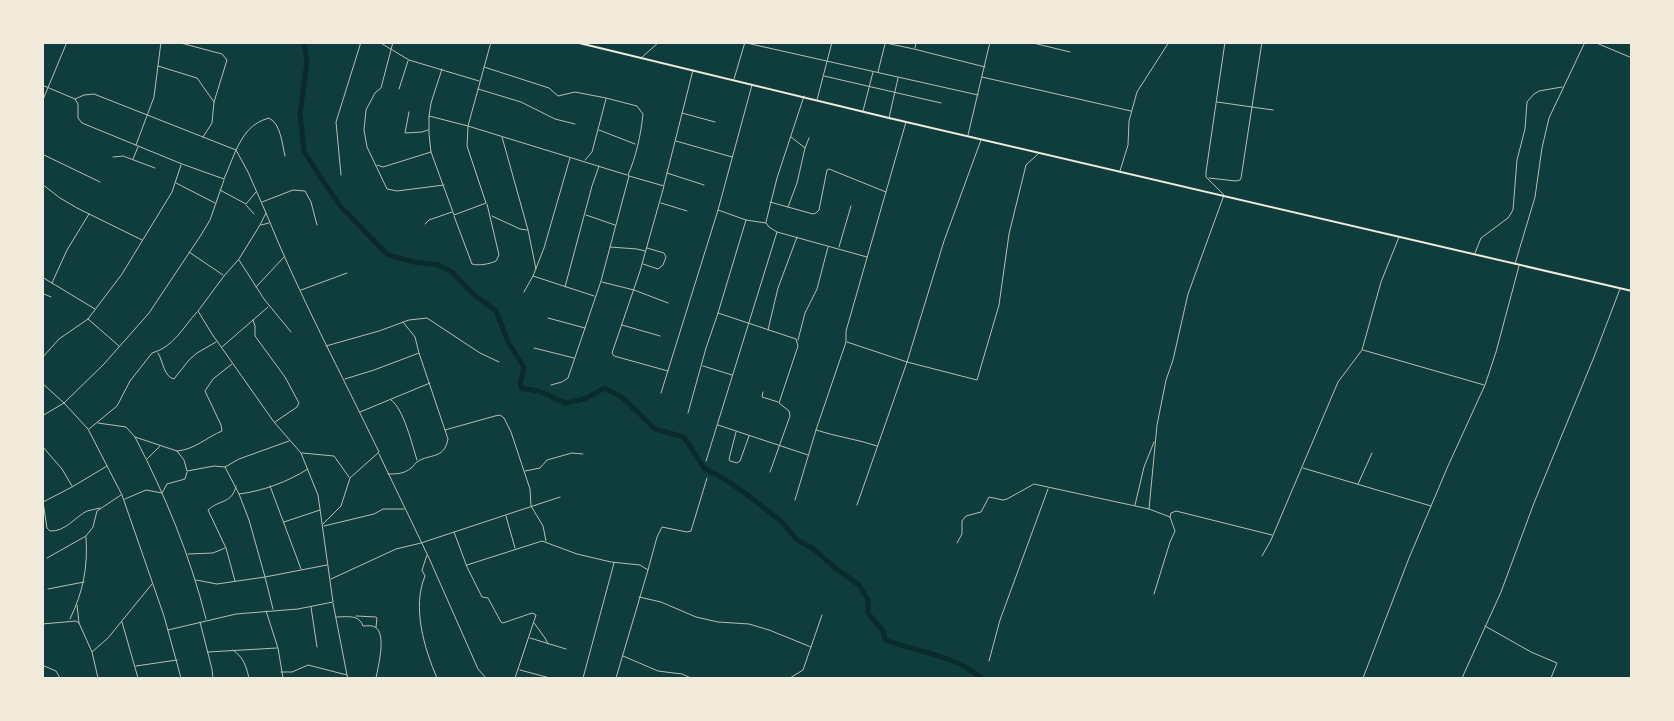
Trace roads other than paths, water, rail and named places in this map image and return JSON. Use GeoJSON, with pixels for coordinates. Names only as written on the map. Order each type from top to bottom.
{"type":"FeatureCollection","features":[{"type":"Feature","properties":{"kind":"main road"},"geometry":{"type":"LineString","coordinates":[[575,42],[889,118],[1632,291]]}},
{"type":"Feature","properties":{"kind":"street"},"geometry":{"type":"LineString","coordinates":[[42,102],[67,42]]}},
{"type":"Feature","properties":{"kind":"street"},"geometry":{"type":"LineString","coordinates":[[132,160],[154,97],[160,42]]}},
{"type":"Feature","properties":{"kind":"street"},"geometry":{"type":"LineString","coordinates":[[177,42],[222,54],[226,57],[226,64],[214,102],[212,123],[203,137]]}},
{"type":"Feature","properties":{"kind":"street"},"geometry":{"type":"LineString","coordinates":[[341,175],[336,122],[361,42]]}},
{"type":"Feature","properties":{"kind":"street"},"geometry":{"type":"LineString","coordinates":[[379,42],[409,60],[480,81]]}},
{"type":"Feature","properties":{"kind":"street"},"geometry":{"type":"LineString","coordinates":[[394,42],[381,88],[375,93],[366,112],[365,141],[377,165],[384,186],[390,190],[444,185]]}},
{"type":"Feature","properties":{"kind":"street"},"geometry":{"type":"LineString","coordinates":[[442,69],[431,103],[429,116],[430,152],[444,185],[472,264],[492,263],[498,258],[497,244],[490,216],[467,146],[468,126],[491,42]]}},
{"type":"Feature","properties":{"kind":"street"},"geometry":{"type":"LineString","coordinates":[[640,58],[659,42]]}},
{"type":"Feature","properties":{"kind":"street"},"geometry":{"type":"LineString","coordinates":[[817,100],[832,42]]}},
{"type":"Feature","properties":{"kind":"street"},"geometry":{"type":"LineString","coordinates":[[881,42],[985,67]]}},
{"type":"Feature","properties":{"kind":"street"},"geometry":{"type":"LineString","coordinates":[[914,49],[916,42]]}},
{"type":"Feature","properties":{"kind":"street"},"geometry":{"type":"LineString","coordinates":[[968,136],[990,42]]}},
{"type":"Feature","properties":{"kind":"street"},"geometry":{"type":"LineString","coordinates":[[1029,42],[1070,52]]}},
{"type":"Feature","properties":{"kind":"street"},"geometry":{"type":"LineString","coordinates":[[1120,171],[1128,145],[1132,112],[1139,87],[1169,42]]}},
{"type":"Feature","properties":{"kind":"street"},"geometry":{"type":"LineString","coordinates":[[1149,509],[1155,439],[1166,380],[1176,348],[1188,294],[1224,195],[1208,178],[1206,172],[1225,42]]}},
{"type":"Feature","properties":{"kind":"street"},"geometry":{"type":"LineString","coordinates":[[1208,178],[1236,182],[1240,180],[1262,42]]}},
{"type":"Feature","properties":{"kind":"street"},"geometry":{"type":"LineString","coordinates":[[1515,264],[1535,197],[1546,126],[1562,87],[1585,42]]}},
{"type":"Feature","properties":{"kind":"street"},"geometry":{"type":"LineString","coordinates":[[1594,42],[1632,58]]}},
{"type":"Feature","properties":{"kind":"street"},"geometry":{"type":"LineString","coordinates":[[734,80],[744,43],[978,95]]}},
{"type":"Feature","properties":{"kind":"street"},"geometry":{"type":"LineString","coordinates":[[878,72],[886,44]]}},
{"type":"Feature","properties":{"kind":"street"},"geometry":{"type":"LineString","coordinates":[[399,89],[409,60]]}},
{"type":"Feature","properties":{"kind":"street"},"geometry":{"type":"LineString","coordinates":[[157,66],[197,78],[214,102]]}},
{"type":"Feature","properties":{"kind":"street"},"geometry":{"type":"LineString","coordinates":[[484,68],[547,88],[558,96],[575,92],[637,106],[643,116],[636,151],[596,296],[568,378],[552,385]]}},
{"type":"Feature","properties":{"kind":"street"},"geometry":{"type":"LineString","coordinates":[[668,372],[613,354],[660,203],[693,70]]}},
{"type":"Feature","properties":{"kind":"street"},"geometry":{"type":"LineString","coordinates":[[862,111],[873,71]]}},
{"type":"Feature","properties":{"kind":"street"},"geometry":{"type":"LineString","coordinates":[[824,76],[941,103]]}},
{"type":"Feature","properties":{"kind":"street"},"geometry":{"type":"LineString","coordinates":[[889,118],[899,77]]}},
{"type":"Feature","properties":{"kind":"street"},"geometry":{"type":"LineString","coordinates":[[982,77],[1132,112]]}},
{"type":"Feature","properties":{"kind":"street"},"geometry":{"type":"LineString","coordinates":[[661,393],[718,210],[752,84]]}},
{"type":"Feature","properties":{"kind":"street"},"geometry":{"type":"LineString","coordinates":[[42,85],[76,99],[78,118],[82,123],[224,179]]}},
{"type":"Feature","properties":{"kind":"street"},"geometry":{"type":"LineString","coordinates":[[1475,255],[1481,238],[1508,218],[1513,210],[1516,160],[1525,129],[1527,102],[1539,91],[1562,87]]}},
{"type":"Feature","properties":{"kind":"street"},"geometry":{"type":"LineString","coordinates":[[478,89],[521,102],[555,119],[575,124]]}},
{"type":"Feature","properties":{"kind":"street"},"geometry":{"type":"LineString","coordinates":[[76,99],[84,95],[94,94],[236,150],[257,191],[284,256],[326,346],[344,379],[421,543],[428,554],[478,669],[486,678]]}},
{"type":"Feature","properties":{"kind":"street"},"geometry":{"type":"LineString","coordinates":[[804,96],[770,202],[766,223],[769,228],[778,232],[868,257]]}},
{"type":"Feature","properties":{"kind":"street"},"geometry":{"type":"LineString","coordinates":[[585,161],[592,152],[606,98]]}},
{"type":"Feature","properties":{"kind":"street"},"geometry":{"type":"LineString","coordinates":[[1216,102],[1273,110]]}},
{"type":"Feature","properties":{"kind":"street"},"geometry":{"type":"LineString","coordinates":[[409,112],[405,133],[429,130]]}},
{"type":"Feature","properties":{"kind":"street"},"geometry":{"type":"LineString","coordinates":[[682,113],[715,122]]}},
{"type":"Feature","properties":{"kind":"street"},"geometry":{"type":"LineString","coordinates":[[429,116],[468,126],[664,186]]}},
{"type":"Feature","properties":{"kind":"street"},"geometry":{"type":"LineString","coordinates":[[42,416],[64,403],[104,364],[156,303],[207,225],[236,150],[249,128],[258,121],[269,118],[274,120],[285,156]]}},
{"type":"Feature","properties":{"kind":"street"},"geometry":{"type":"LineString","coordinates":[[795,500],[816,430],[846,342],[846,331],[906,121]]}},
{"type":"Feature","properties":{"kind":"street"},"geometry":{"type":"LineString","coordinates":[[599,130],[636,144]]}},
{"type":"Feature","properties":{"kind":"street"},"geometry":{"type":"LineString","coordinates":[[502,137],[528,230],[536,270]]}},
{"type":"Feature","properties":{"kind":"street"},"geometry":{"type":"LineString","coordinates":[[790,137],[805,148]]}},
{"type":"Feature","properties":{"kind":"street"},"geometry":{"type":"LineString","coordinates":[[788,207],[809,138]]}},
{"type":"Feature","properties":{"kind":"street"},"geometry":{"type":"LineString","coordinates":[[857,505],[907,362],[944,241],[981,139]]}},
{"type":"Feature","properties":{"kind":"street"},"geometry":{"type":"LineString","coordinates":[[675,141],[733,158]]}},
{"type":"Feature","properties":{"kind":"street"},"geometry":{"type":"LineString","coordinates":[[377,165],[383,167],[430,152]]}},
{"type":"Feature","properties":{"kind":"street"},"geometry":{"type":"LineString","coordinates":[[846,342],[907,362],[977,380],[999,305],[1008,234],[1026,165],[1039,153]]}},
{"type":"Feature","properties":{"kind":"street"},"geometry":{"type":"LineString","coordinates":[[42,154],[100,182]]}},
{"type":"Feature","properties":{"kind":"street"},"geometry":{"type":"LineString","coordinates":[[113,157],[123,156],[155,168]]}},
{"type":"Feature","properties":{"kind":"street"},"geometry":{"type":"LineString","coordinates":[[524,292],[536,270],[552,223],[570,158]]}},
{"type":"Feature","properties":{"kind":"street"},"geometry":{"type":"LineString","coordinates":[[42,358],[59,339],[88,319],[96,309],[129,263],[162,209],[176,183],[182,164]]}},
{"type":"Feature","properties":{"kind":"street"},"geometry":{"type":"LineString","coordinates":[[565,288],[599,166]]}},
{"type":"Feature","properties":{"kind":"street"},"geometry":{"type":"LineString","coordinates":[[770,202],[816,214],[827,170],[829,169],[886,192]]}},
{"type":"Feature","properties":{"kind":"street"},"geometry":{"type":"LineString","coordinates":[[667,173],[704,185]]}},
{"type":"Feature","properties":{"kind":"street"},"geometry":{"type":"LineString","coordinates":[[176,183],[215,203]]}},
{"type":"Feature","properties":{"kind":"street"},"geometry":{"type":"LineString","coordinates":[[43,184],[65,202],[142,240]]}},
{"type":"Feature","properties":{"kind":"street"},"geometry":{"type":"LineString","coordinates":[[220,190],[246,204],[254,214]]}},
{"type":"Feature","properties":{"kind":"street"},"geometry":{"type":"LineString","coordinates":[[262,202],[293,190],[306,191],[317,225]]}},
{"type":"Feature","properties":{"kind":"street"},"geometry":{"type":"LineString","coordinates":[[246,204],[257,191]]}},
{"type":"Feature","properties":{"kind":"street"},"geometry":{"type":"LineString","coordinates":[[454,215],[486,203]]}},
{"type":"Feature","properties":{"kind":"street"},"geometry":{"type":"LineString","coordinates":[[660,203],[687,211]]}},
{"type":"Feature","properties":{"kind":"street"},"geometry":{"type":"LineString","coordinates":[[839,248],[851,206]]}},
{"type":"Feature","properties":{"kind":"street"},"geometry":{"type":"LineString","coordinates":[[718,210],[746,220],[766,223]]}},
{"type":"Feature","properties":{"kind":"street"},"geometry":{"type":"LineString","coordinates":[[425,224],[429,220],[453,212]]}},
{"type":"Feature","properties":{"kind":"street"},"geometry":{"type":"LineString","coordinates":[[88,429],[98,423],[117,406],[130,381],[152,352],[157,352],[168,346],[181,334],[188,322],[239,259],[266,213]]}},
{"type":"Feature","properties":{"kind":"street"},"geometry":{"type":"LineString","coordinates":[[52,283],[67,250],[89,214]]}},
{"type":"Feature","properties":{"kind":"street"},"geometry":{"type":"LineString","coordinates":[[585,215],[616,225]]}},
{"type":"Feature","properties":{"kind":"street"},"geometry":{"type":"LineString","coordinates":[[490,216],[520,229],[528,230]]}},
{"type":"Feature","properties":{"kind":"street"},"geometry":{"type":"LineString","coordinates":[[688,413],[746,220]]}},
{"type":"Feature","properties":{"kind":"street"},"geometry":{"type":"LineString","coordinates":[[260,225],[270,222]]}},
{"type":"Feature","properties":{"kind":"street"},"geometry":{"type":"LineString","coordinates":[[706,462],[778,232]]}},
{"type":"Feature","properties":{"kind":"street"},"geometry":{"type":"LineString","coordinates":[[768,330],[778,288],[797,236]]}},
{"type":"Feature","properties":{"kind":"street"},"geometry":{"type":"LineString","coordinates":[[1262,556],[1273,535],[1338,382],[1362,350],[1381,282],[1399,237]]}},
{"type":"Feature","properties":{"kind":"street"},"geometry":{"type":"LineString","coordinates":[[779,402],[798,346],[797,341],[805,313],[816,289],[828,246]]}},
{"type":"Feature","properties":{"kind":"street"},"geometry":{"type":"LineString","coordinates":[[610,247],[646,251]]}},
{"type":"Feature","properties":{"kind":"street"},"geometry":{"type":"LineString","coordinates":[[642,264],[658,269],[663,265],[666,257],[664,253],[646,248]]}},
{"type":"Feature","properties":{"kind":"street"},"geometry":{"type":"LineString","coordinates":[[189,252],[224,276]]}},
{"type":"Feature","properties":{"kind":"street"},"geometry":{"type":"LineString","coordinates":[[256,287],[284,256]]}},
{"type":"Feature","properties":{"kind":"street"},"geometry":{"type":"LineString","coordinates":[[239,259],[269,306],[291,332]]}},
{"type":"Feature","properties":{"kind":"street"},"geometry":{"type":"LineString","coordinates":[[1363,678],[1387,613],[1448,466],[1485,385],[1496,352],[1519,265]]}},
{"type":"Feature","properties":{"kind":"street"},"geometry":{"type":"LineString","coordinates":[[301,291],[347,273]]}},
{"type":"Feature","properties":{"kind":"street"},"geometry":{"type":"LineString","coordinates":[[533,276],[565,288],[596,296]]}},
{"type":"Feature","properties":{"kind":"street"},"geometry":{"type":"LineString","coordinates":[[42,277],[96,309]]}},
{"type":"Feature","properties":{"kind":"street"},"geometry":{"type":"LineString","coordinates":[[601,281],[634,290],[668,303]]}},
{"type":"Feature","properties":{"kind":"street"},"geometry":{"type":"LineString","coordinates":[[1462,678],[1484,625],[1501,592],[1534,503],[1620,289]]}},
{"type":"Feature","properties":{"kind":"street"},"geometry":{"type":"LineString","coordinates":[[42,293],[51,297]]}},
{"type":"Feature","properties":{"kind":"street"},"geometry":{"type":"LineString","coordinates":[[222,348],[269,306]]}},
{"type":"Feature","properties":{"kind":"street"},"geometry":{"type":"LineString","coordinates":[[198,311],[217,342],[274,422],[301,453],[316,488],[333,602],[348,678]]}},
{"type":"Feature","properties":{"kind":"street"},"geometry":{"type":"LineString","coordinates":[[718,313],[796,338],[797,341]]}},
{"type":"Feature","properties":{"kind":"street"},"geometry":{"type":"LineString","coordinates":[[326,346],[417,318],[428,318],[480,353],[499,362]]}},
{"type":"Feature","properties":{"kind":"street"},"geometry":{"type":"LineString","coordinates":[[548,318],[585,328]]}},
{"type":"Feature","properties":{"kind":"street"},"geometry":{"type":"LineString","coordinates":[[88,319],[119,346]]}},
{"type":"Feature","properties":{"kind":"street"},"geometry":{"type":"LineString","coordinates":[[253,320],[255,336],[285,377],[299,403],[297,407],[274,422]]}},
{"type":"Feature","properties":{"kind":"street"},"geometry":{"type":"LineString","coordinates":[[388,474],[406,472],[418,461],[431,458],[445,449],[448,439],[414,336],[403,322]]}},
{"type":"Feature","properties":{"kind":"street"},"geometry":{"type":"LineString","coordinates":[[622,324],[660,336]]}},
{"type":"Feature","properties":{"kind":"street"},"geometry":{"type":"LineString","coordinates":[[157,352],[169,378],[174,380],[189,360],[217,342]]}},
{"type":"Feature","properties":{"kind":"street"},"geometry":{"type":"LineString","coordinates":[[534,348],[575,358]]}},
{"type":"Feature","properties":{"kind":"street"},"geometry":{"type":"LineString","coordinates":[[1362,350],[1485,385]]}},
{"type":"Feature","properties":{"kind":"street"},"geometry":{"type":"LineString","coordinates":[[344,379],[419,353]]}},
{"type":"Feature","properties":{"kind":"street"},"geometry":{"type":"LineString","coordinates":[[135,437],[177,450],[189,449],[222,431],[205,391],[213,379],[232,363]]}},
{"type":"Feature","properties":{"kind":"street"},"geometry":{"type":"LineString","coordinates":[[701,366],[733,376]]}},
{"type":"Feature","properties":{"kind":"street"},"geometry":{"type":"LineString","coordinates":[[42,383],[88,429],[124,499],[168,630],[181,678]]}},
{"type":"Feature","properties":{"kind":"street"},"geometry":{"type":"LineString","coordinates":[[360,413],[430,383]]}},
{"type":"Feature","properties":{"kind":"street"},"geometry":{"type":"LineString","coordinates":[[763,392],[762,397],[779,402],[789,412],[790,416],[770,472]]}},
{"type":"Feature","properties":{"kind":"street"},"geometry":{"type":"LineString","coordinates":[[390,400],[396,405],[402,416],[418,461]]}},
{"type":"Feature","properties":{"kind":"street"},"geometry":{"type":"LineString","coordinates":[[445,430],[500,415],[504,418],[511,432],[530,489],[531,506],[543,526],[546,543]]}},
{"type":"Feature","properties":{"kind":"street"},"geometry":{"type":"LineString","coordinates":[[98,423],[126,427],[135,437],[162,493],[187,554],[206,620]]}},
{"type":"Feature","properties":{"kind":"street"},"geometry":{"type":"LineString","coordinates":[[718,425],[809,456]]}},
{"type":"Feature","properties":{"kind":"street"},"geometry":{"type":"LineString","coordinates":[[816,430],[832,436],[859,440],[878,446]]}},
{"type":"Feature","properties":{"kind":"street"},"geometry":{"type":"LineString","coordinates":[[736,432],[729,459],[737,462],[740,461],[749,435]]}},
{"type":"Feature","properties":{"kind":"street"},"geometry":{"type":"LineString","coordinates":[[1135,506],[1144,467],[1155,439]]}},
{"type":"Feature","properties":{"kind":"street"},"geometry":{"type":"LineString","coordinates":[[188,471],[214,466],[225,467],[239,459],[289,441]]}},
{"type":"Feature","properties":{"kind":"street"},"geometry":{"type":"LineString","coordinates":[[42,446],[62,469],[72,487]]}},
{"type":"Feature","properties":{"kind":"street"},"geometry":{"type":"LineString","coordinates":[[147,460],[161,446]]}},
{"type":"Feature","properties":{"kind":"street"},"geometry":{"type":"LineString","coordinates":[[162,493],[168,484],[185,478],[188,471],[184,460],[177,450]]}},
{"type":"Feature","properties":{"kind":"street"},"geometry":{"type":"LineString","coordinates":[[323,525],[341,506],[350,478],[379,452]]}},
{"type":"Feature","properties":{"kind":"street"},"geometry":{"type":"LineString","coordinates":[[301,453],[334,456],[350,478]]}},
{"type":"Feature","properties":{"kind":"street"},"geometry":{"type":"LineString","coordinates":[[524,472],[528,469],[538,469],[547,460],[572,453],[583,454]]}},
{"type":"Feature","properties":{"kind":"street"},"geometry":{"type":"LineString","coordinates":[[1358,485],[1372,453]]}},
{"type":"Feature","properties":{"kind":"street"},"geometry":{"type":"LineString","coordinates":[[108,466],[43,502],[47,528],[50,531],[54,531],[69,525],[88,511],[101,508],[122,495]]}},
{"type":"Feature","properties":{"kind":"street"},"geometry":{"type":"LineString","coordinates":[[225,467],[236,486],[249,520],[273,610]]}},
{"type":"Feature","properties":{"kind":"street"},"geometry":{"type":"LineString","coordinates":[[1302,468],[1432,506]]}},
{"type":"Feature","properties":{"kind":"street"},"geometry":{"type":"LineString","coordinates":[[239,494],[295,477],[308,469]]}},
{"type":"Feature","properties":{"kind":"street"},"geometry":{"type":"LineString","coordinates":[[616,678],[660,528],[664,526],[687,532],[691,531],[707,478]]}},
{"type":"Feature","properties":{"kind":"street"},"geometry":{"type":"LineString","coordinates":[[957,544],[962,534],[962,521],[966,516],[981,512],[989,497],[1003,500],[1034,484],[1149,509],[1170,517],[1175,531],[1154,594]]}},
{"type":"Feature","properties":{"kind":"street"},"geometry":{"type":"LineString","coordinates":[[234,581],[226,548],[208,510],[230,498],[235,493],[236,486]]}},
{"type":"Feature","properties":{"kind":"street"},"geometry":{"type":"LineString","coordinates":[[270,486],[301,570]]}},
{"type":"Feature","properties":{"kind":"street"},"geometry":{"type":"LineString","coordinates":[[989,661],[1000,620],[1049,488]]}},
{"type":"Feature","properties":{"kind":"street"},"geometry":{"type":"LineString","coordinates":[[124,499],[146,490],[162,493]]}},
{"type":"Feature","properties":{"kind":"street"},"geometry":{"type":"LineString","coordinates":[[330,580],[396,549],[421,543],[560,497]]}},
{"type":"Feature","properties":{"kind":"street"},"geometry":{"type":"LineString","coordinates":[[47,558],[86,536],[93,527],[95,517],[101,508]]}},
{"type":"Feature","properties":{"kind":"street"},"geometry":{"type":"LineString","coordinates":[[323,525],[374,514],[383,508],[406,509]]}},
{"type":"Feature","properties":{"kind":"street"},"geometry":{"type":"LineString","coordinates":[[283,522],[320,510]]}},
{"type":"Feature","properties":{"kind":"street"},"geometry":{"type":"LineString","coordinates":[[1170,517],[1176,511],[1273,535]]}},
{"type":"Feature","properties":{"kind":"street"},"geometry":{"type":"LineString","coordinates":[[506,516],[516,550]]}},
{"type":"Feature","properties":{"kind":"street"},"geometry":{"type":"LineString","coordinates":[[454,532],[466,565],[482,597],[488,598],[501,622],[503,623],[532,613],[536,615],[515,678]]}},
{"type":"Feature","properties":{"kind":"street"},"geometry":{"type":"LineString","coordinates":[[69,620],[77,604],[84,582],[87,554],[86,536]]}},
{"type":"Feature","properties":{"kind":"street"},"geometry":{"type":"LineString","coordinates":[[466,565],[540,542],[577,554],[615,563],[640,565],[648,570]]}},
{"type":"Feature","properties":{"kind":"street"},"geometry":{"type":"LineString","coordinates":[[187,554],[213,553],[226,548]]}},
{"type":"Feature","properties":{"kind":"street"},"geometry":{"type":"LineString","coordinates":[[428,554],[422,570],[424,576],[420,587],[419,616],[437,678]]}},
{"type":"Feature","properties":{"kind":"street"},"geometry":{"type":"LineString","coordinates":[[583,678],[615,563]]}},
{"type":"Feature","properties":{"kind":"street"},"geometry":{"type":"LineString","coordinates":[[196,580],[217,584],[328,565]]}},
{"type":"Feature","properties":{"kind":"street"},"geometry":{"type":"LineString","coordinates":[[48,589],[84,582]]}},
{"type":"Feature","properties":{"kind":"street"},"geometry":{"type":"LineString","coordinates":[[92,652],[108,638],[152,583]]}},
{"type":"Feature","properties":{"kind":"street"},"geometry":{"type":"LineString","coordinates":[[639,597],[666,603],[696,617],[718,622],[748,624],[769,630],[811,647]]}},
{"type":"Feature","properties":{"kind":"street"},"geometry":{"type":"LineString","coordinates":[[168,630],[200,621],[266,610],[298,609],[333,602]]}},
{"type":"Feature","properties":{"kind":"street"},"geometry":{"type":"LineString","coordinates":[[77,604],[79,623],[92,652],[98,678]]}},
{"type":"Feature","properties":{"kind":"street"},"geometry":{"type":"LineString","coordinates":[[311,606],[318,647]]}},
{"type":"Feature","properties":{"kind":"street"},"geometry":{"type":"LineString","coordinates":[[266,610],[278,648],[283,678]]}},
{"type":"Feature","properties":{"kind":"street"},"geometry":{"type":"LineString","coordinates":[[790,678],[803,670],[822,615]]}},
{"type":"Feature","properties":{"kind":"street"},"geometry":{"type":"LineString","coordinates":[[354,616],[363,626],[376,628]]}},
{"type":"Feature","properties":{"kind":"street"},"geometry":{"type":"LineString","coordinates":[[336,617],[377,618],[376,628],[382,639],[376,678]]}},
{"type":"Feature","properties":{"kind":"street"},"geometry":{"type":"LineString","coordinates":[[42,624],[69,620],[79,623]]}},
{"type":"Feature","properties":{"kind":"street"},"geometry":{"type":"LineString","coordinates":[[200,621],[213,678]]}},
{"type":"Feature","properties":{"kind":"street"},"geometry":{"type":"LineString","coordinates":[[121,622],[136,666],[138,678]]}},
{"type":"Feature","properties":{"kind":"street"},"geometry":{"type":"LineString","coordinates":[[534,623],[548,645]]}},
{"type":"Feature","properties":{"kind":"street"},"geometry":{"type":"LineString","coordinates":[[1484,625],[1531,652],[1557,663],[1551,678]]}},
{"type":"Feature","properties":{"kind":"street"},"geometry":{"type":"LineString","coordinates":[[529,638],[566,649]]}},
{"type":"Feature","properties":{"kind":"street"},"geometry":{"type":"LineString","coordinates":[[208,652],[278,648]]}},
{"type":"Feature","properties":{"kind":"street"},"geometry":{"type":"LineString","coordinates":[[232,650],[246,662],[249,678]]}},
{"type":"Feature","properties":{"kind":"street"},"geometry":{"type":"LineString","coordinates":[[622,656],[658,671],[682,674],[690,678]]}},
{"type":"Feature","properties":{"kind":"street"},"geometry":{"type":"LineString","coordinates":[[136,666],[177,660]]}},
{"type":"Feature","properties":{"kind":"street"},"geometry":{"type":"LineString","coordinates":[[42,665],[56,671],[60,678]]}},
{"type":"Feature","properties":{"kind":"street"},"geometry":{"type":"LineString","coordinates":[[281,672],[292,672],[308,665],[347,675]]}},
{"type":"Feature","properties":{"kind":"street"},"geometry":{"type":"LineString","coordinates":[[518,669],[550,678]]}},
{"type":"Feature","properties":{"kind":"street"},"geometry":{"type":"LineString","coordinates":[[790,678],[795,678]]}},
{"type":"Feature","properties":{"kind":"waterway"},"geometry":{"type":"LineString","coordinates":[[304,42],[307,62],[300,114],[304,151],[341,207],[388,255],[414,262],[438,265],[452,272],[473,294],[496,311],[509,344],[524,367],[520,384],[521,388],[539,391],[565,403],[584,399],[605,388],[623,398],[655,429],[684,437],[704,468],[749,496],[782,522],[796,539],[815,550],[859,585],[868,600],[868,613],[883,631],[885,640],[947,659],[970,670],[981,678]]}}]}
